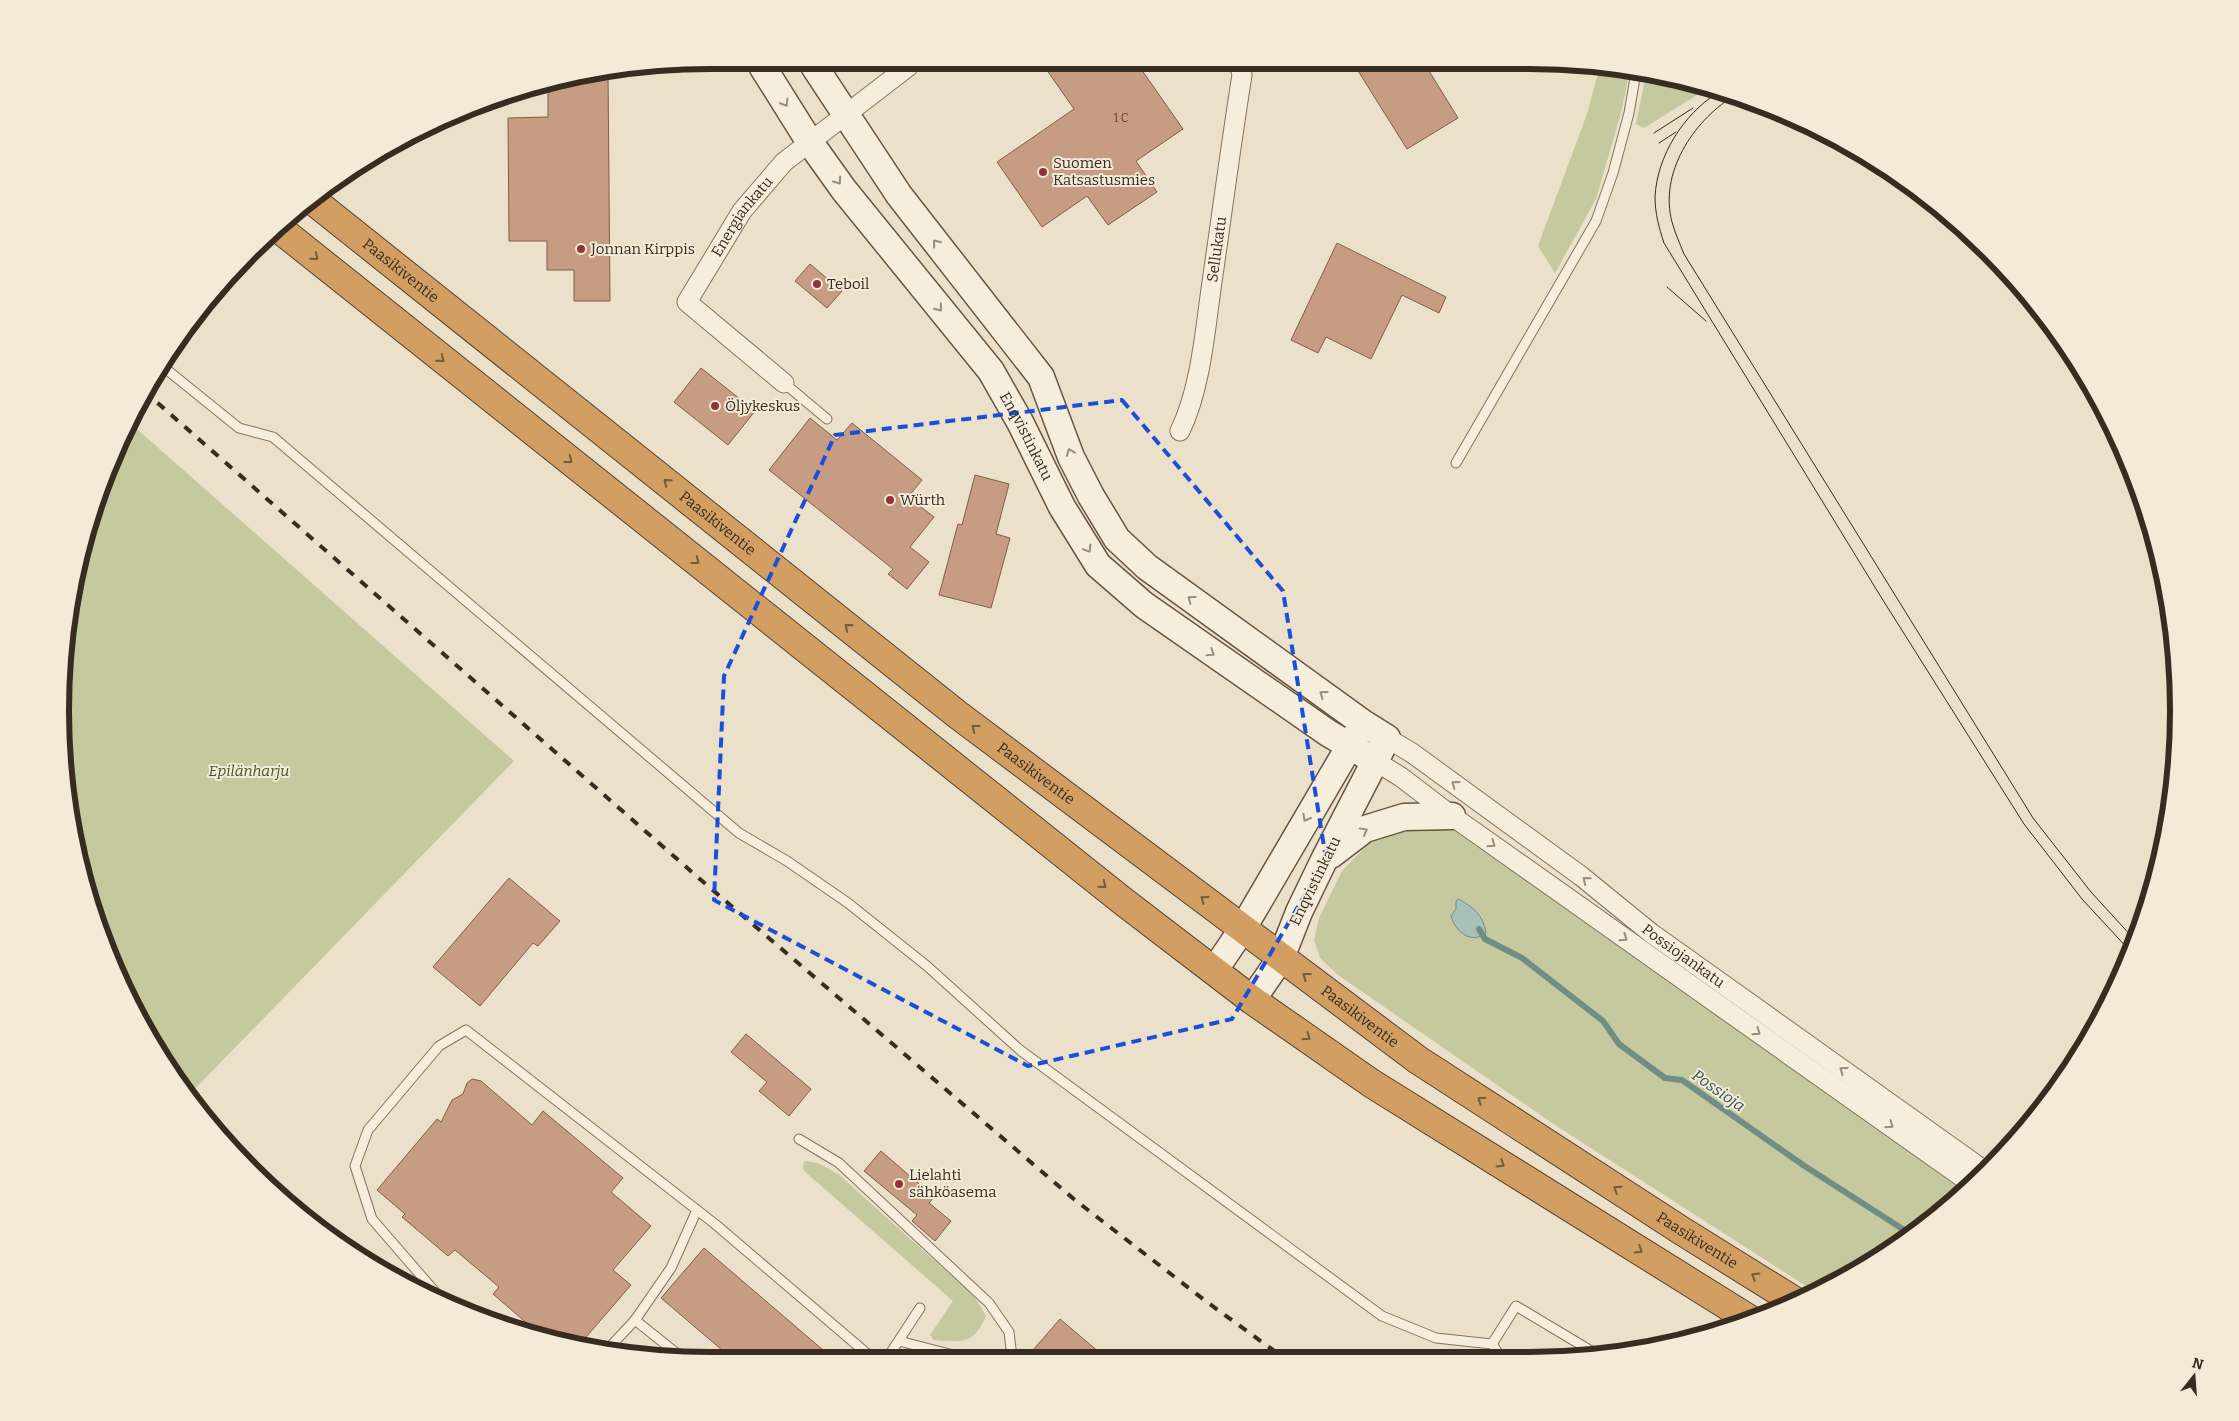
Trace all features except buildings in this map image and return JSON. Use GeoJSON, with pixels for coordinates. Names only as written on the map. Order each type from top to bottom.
{"type":"FeatureCollection","features":[{"type":"Feature","properties":{"kind":"highway","name":"Paasikiventie"},"geometry":{"type":"LineString","coordinates":[[317,204],[958,715],[1243,928],[1280,958],[1418,1060],[1682,1231],[1788,1297]]}},
{"type":"Feature","properties":{"kind":"highway"},"geometry":{"type":"LineString","coordinates":[[284,231],[1124,902],[1252,1000],[1371,1082],[1743,1315]]}},
{"type":"Feature","properties":{"kind":"main road","name":"Enqvistinkatu"},"geometry":{"type":"LineString","coordinates":[[764,69],[809,141],[850,197],[991,371],[1020,422],[1062,507],[1098,565],[1144,605],[1283,703],[1375,761]]}},
{"type":"Feature","properties":{"kind":"main road","name":"Enqvistinkatu"},"geometry":{"type":"LineString","coordinates":[[816,69],[899,195],[1042,377],[1071,457],[1091,496],[1117,539],[1147,567],[1363,723],[1387,738],[1324,860],[1299,912],[1280,958],[1252,1000]]}},
{"type":"Feature","properties":{"kind":"main road"},"geometry":{"type":"LineString","coordinates":[[1214,970],[1243,928],[1363,723]]}},
{"type":"Feature","properties":{"kind":"main road"},"geometry":{"type":"LineString","coordinates":[[1324,860],[1365,829],[1404,817],[1452,816]]}},
{"type":"Feature","properties":{"kind":"street","name":"Energiankatu"},"geometry":{"type":"LineString","coordinates":[[784,383],[687,302],[742,211],[784,162],[905,69]]}},
{"type":"Feature","properties":{"kind":"street","name":"Sellukatu"},"geometry":{"type":"LineString","coordinates":[[1180,431],[1189,413],[1208,312],[1242,75],[1241,69]]}},
{"type":"Feature","properties":{"kind":"street","name":"Possiojankatu"},"geometry":{"type":"LineString","coordinates":[[1387,738],[1412,753],[1581,876],[1651,933],[1979,1167]]}},
{"type":"Feature","properties":{"kind":"street","name":"Possiojankatu"},"geometry":{"type":"LineString","coordinates":[[1375,761],[1401,777],[1452,816],[1966,1180]]}},
{"type":"Feature","properties":{"kind":"lane"},"geometry":{"type":"LineString","coordinates":[[1456,463],[1596,220],[1613,173],[1629,113],[1635,78]]}},
{"type":"Feature","properties":{"kind":"lane"},"geometry":{"type":"LineString","coordinates":[[168,369],[239,428],[273,437],[739,833],[787,861],[848,903],[927,966],[1020,1050],[1036,1062],[1382,1316],[1436,1338],[1492,1344]]}},
{"type":"Feature","properties":{"kind":"lane"},"geometry":{"type":"LineString","coordinates":[[784,383],[827,419]]}},
{"type":"Feature","properties":{"kind":"lane"},"geometry":{"type":"LineString","coordinates":[[432,1288],[372,1219],[355,1166],[368,1130],[439,1046],[466,1030],[697,1210],[866,1352]]}},
{"type":"Feature","properties":{"kind":"lane"},"geometry":{"type":"LineString","coordinates":[[799,1139],[839,1163],[989,1303],[1010,1332],[1012,1352]]}},
{"type":"Feature","properties":{"kind":"lane"},"geometry":{"type":"LineString","coordinates":[[612,1344],[634,1320],[670,1268],[697,1210]]}},
{"type":"Feature","properties":{"kind":"lane"},"geometry":{"type":"LineString","coordinates":[[1492,1344],[1516,1306],[1588,1349]]}},
{"type":"Feature","properties":{"kind":"lane"},"geometry":{"type":"LineString","coordinates":[[891,1352],[920,1308]]}},
{"type":"Feature","properties":{"kind":"lane"},"geometry":{"type":"LineString","coordinates":[[634,1320],[674,1351]]}},
{"type":"Feature","properties":{"kind":"lane"},"geometry":{"type":"LineString","coordinates":[[899,1341],[942,1352]]}},
{"type":"Feature","properties":{"kind":"lane"},"geometry":{"type":"LineString","coordinates":[[1492,1344],[1497,1352]]}},
{"type":"Feature","properties":{"kind":"highlighted area"},"geometry":{"type":"Polygon","coordinates":[[[1122,400],[1283,591],[1326,859],[1232,1019],[1028,1066],[714,900],[724,676],[835,435],[1122,400]]]}},
{"type":"Feature","properties":{"kind":"green space"},"geometry":{"type":"Polygon","coordinates":[[[1598,73],[1629,77],[1621,113],[1596,199],[1555,273],[1538,246],[1587,114],[1598,73]]]}},
{"type":"Feature","properties":{"kind":"green space"},"geometry":{"type":"Polygon","coordinates":[[[1645,79],[1701,93],[1644,128],[1636,124],[1645,79]]]}},
{"type":"Feature","properties":{"kind":"green space","name":"Epilänharju"},"geometry":{"type":"Polygon","coordinates":[[[135,427],[514,761],[193,1090],[155,1031],[135,994],[103,917],[81,836],[70,752],[70,669],[81,585],[103,504],[135,427]]]}},
{"type":"Feature","properties":{"kind":"green space"},"geometry":{"type":"Polygon","coordinates":[[[1418,826],[1457,831],[1959,1186],[1919,1220],[1885,1244],[1809,1288],[1555,1125],[1338,975],[1320,958],[1314,940],[1319,918],[1342,871],[1373,839],[1418,826]]]}},
{"type":"Feature","properties":{"kind":"green space"},"geometry":{"type":"Polygon","coordinates":[[[804,1161],[818,1163],[838,1174],[974,1296],[986,1316],[971,1337],[960,1341],[934,1340],[930,1335],[953,1301],[803,1170],[804,1161]]]}},
{"type":"Feature","properties":{"kind":"water"},"geometry":{"type":"Polygon","coordinates":[[[1459,899],[1477,913],[1483,921],[1486,933],[1475,938],[1469,937],[1456,927],[1451,916],[1456,909],[1456,901],[1459,899]]]}},
{"type":"Feature","properties":{"kind":"waterway","name":"Possioja"},"geometry":{"type":"LineString","coordinates":[[1479,929],[1485,939],[1522,958],[1603,1021],[1619,1044],[1665,1078],[1682,1080],[1803,1165],[1905,1230]]}},
{"type":"Feature","properties":{"kind":"tram line"},"geometry":{"type":"LineString","coordinates":[[1713,96],[1693,113],[1683,125],[1674,138],[1661,167],[1655,203],[1664,243],[1881,597],[2024,824],[2082,899],[2125,946]]}},
{"type":"Feature","properties":{"kind":"tram line"},"geometry":{"type":"LineString","coordinates":[[1727,101],[1704,120],[1692,135],[1675,168],[1670,185],[1669,204],[1672,222],[1684,254],[2033,818],[2091,892],[2129,934]]}},
{"type":"Feature","properties":{"kind":"tram line"},"geometry":{"type":"LineString","coordinates":[[1654,133],[1693,108]]}},
{"type":"Feature","properties":{"kind":"tram line"},"geometry":{"type":"LineString","coordinates":[[1659,143],[1676,132]]}},
{"type":"Feature","properties":{"kind":"tram line"},"geometry":{"type":"LineString","coordinates":[[1667,287],[1706,321]]}},
{"type":"Feature","properties":{"kind":"railway"},"geometry":{"type":"LineString","coordinates":[[151,397],[701,880],[1075,1200],[1207,1302],[1276,1352]]}},
{"type":"Feature","properties":{"kind":"place","name":"Suomen Katsastusmies"},"geometry":{"type":"Point","coordinates":[1043,172]}},
{"type":"Feature","properties":{"kind":"place","name":"Jonnan Kirppis"},"geometry":{"type":"Point","coordinates":[581,249]}},
{"type":"Feature","properties":{"kind":"place","name":"Teboil"},"geometry":{"type":"Point","coordinates":[817,284]}},
{"type":"Feature","properties":{"kind":"place","name":"Öljykeskus"},"geometry":{"type":"Point","coordinates":[715,406]}},
{"type":"Feature","properties":{"kind":"place","name":"Würth"},"geometry":{"type":"Point","coordinates":[890,500]}},
{"type":"Feature","properties":{"kind":"place","name":"Lielahti sähköasema"},"geometry":{"type":"Point","coordinates":[899,1184]}}]}
